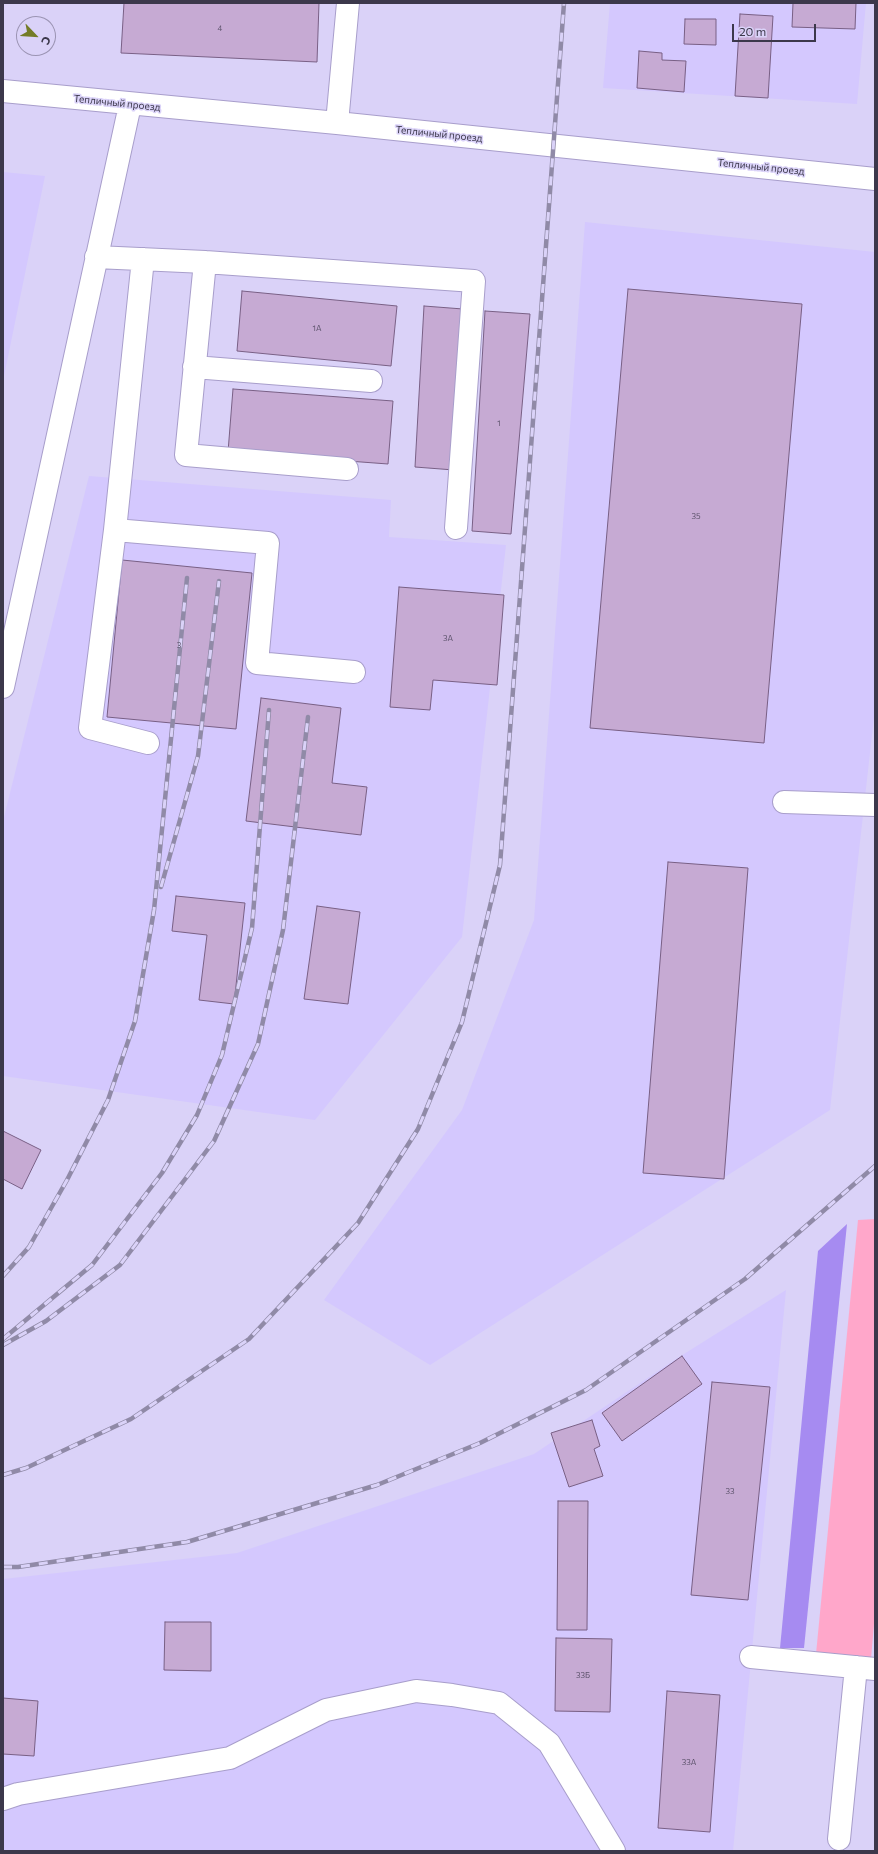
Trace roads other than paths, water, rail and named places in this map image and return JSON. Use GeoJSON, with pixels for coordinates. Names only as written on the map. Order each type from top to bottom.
{"type":"FeatureCollection","features":[{"type":"Feature","properties":{"kind":"street"},"geometry":{"type":"LineString","coordinates":[[337,123],[348,3]]}},
{"type":"Feature","properties":{"kind":"street","name":"Тепличный проезд"},"geometry":{"type":"LineString","coordinates":[[3,91],[130,105],[337,123],[875,179]]}},
{"type":"Feature","properties":{"kind":"street"},"geometry":{"type":"LineString","coordinates":[[3,687],[130,105]]}},
{"type":"Feature","properties":{"kind":"street"},"geometry":{"type":"LineString","coordinates":[[96,257],[205,262],[474,281],[456,528]]}},
{"type":"Feature","properties":{"kind":"street"},"geometry":{"type":"LineString","coordinates":[[143,259],[114,530],[90,728],[148,743]]}},
{"type":"Feature","properties":{"kind":"street"},"geometry":{"type":"LineString","coordinates":[[205,262],[186,455],[347,469]]}},
{"type":"Feature","properties":{"kind":"street"},"geometry":{"type":"LineString","coordinates":[[194,367],[371,381]]}},
{"type":"Feature","properties":{"kind":"street"},"geometry":{"type":"LineString","coordinates":[[114,530],[268,543],[257,663],[354,672]]}},
{"type":"Feature","properties":{"kind":"street"},"geometry":{"type":"LineString","coordinates":[[784,802],[875,805]]}},
{"type":"Feature","properties":{"kind":"street"},"geometry":{"type":"LineString","coordinates":[[751,1657],[865,1668],[839,1839]]}},
{"type":"Feature","properties":{"kind":"street"},"geometry":{"type":"LineString","coordinates":[[3,1799],[18,1794],[230,1758],[326,1710],[416,1691],[499,1703],[549,1743],[614,1851]]}},
{"type":"Feature","properties":{"kind":"railway"},"geometry":{"type":"LineString","coordinates":[[3,1475],[26,1468],[131,1419],[249,1339],[358,1223],[418,1129],[462,1022],[500,865],[564,3]]}},
{"type":"Feature","properties":{"kind":"railway"},"geometry":{"type":"LineString","coordinates":[[3,1276],[29,1247],[67,1180],[108,1100],[135,1021],[154,910],[187,578]]}},
{"type":"Feature","properties":{"kind":"railway"},"geometry":{"type":"LineString","coordinates":[[161,887],[198,756],[219,581]]}},
{"type":"Feature","properties":{"kind":"railway"},"geometry":{"type":"LineString","coordinates":[[3,1339],[92,1265],[162,1173],[197,1115],[222,1055],[252,928],[269,710]]}},
{"type":"Feature","properties":{"kind":"railway"},"geometry":{"type":"LineString","coordinates":[[3,1345],[46,1321],[120,1265],[214,1141],[258,1044],[283,930],[308,717]]}},
{"type":"Feature","properties":{"kind":"railway"},"geometry":{"type":"LineString","coordinates":[[3,1567],[18,1567],[187,1542],[377,1485],[480,1443],[586,1390],[745,1279],[875,1166]]}}]}
